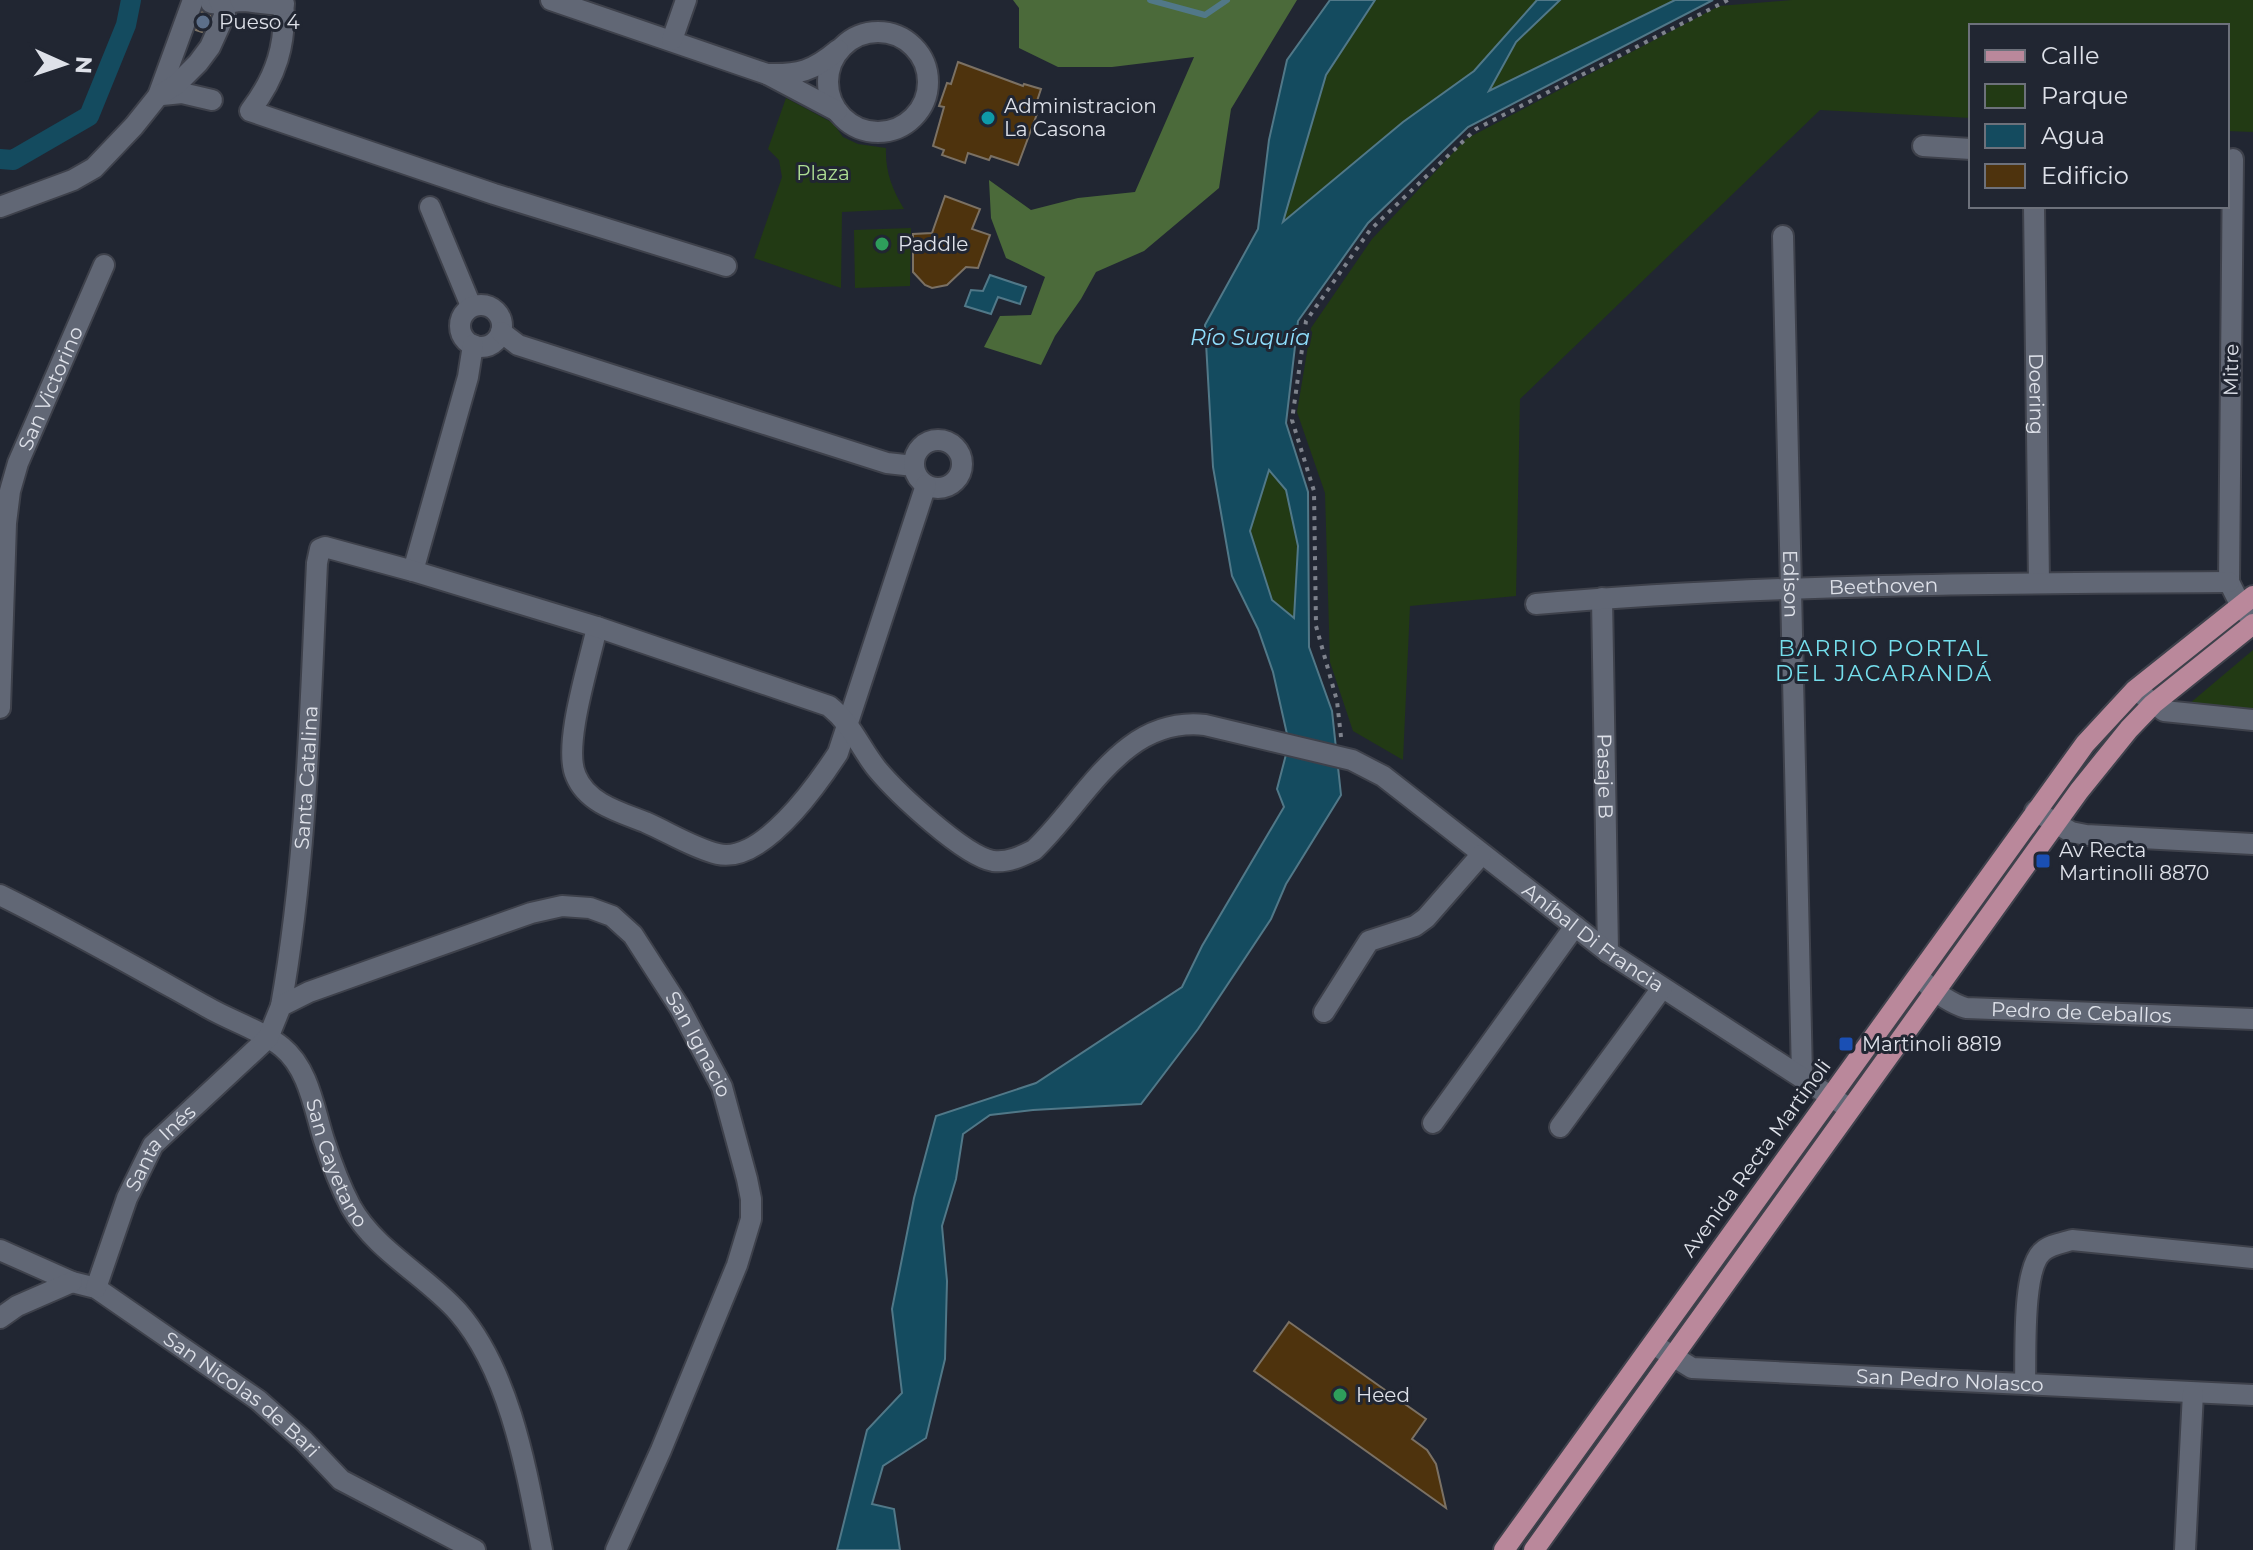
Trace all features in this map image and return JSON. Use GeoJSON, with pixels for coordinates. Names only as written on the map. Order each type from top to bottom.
{"type":"FeatureCollection","features":[{"type":"Feature","properties":{"kind":"main road","name":"Avenida Recta Martinoli"},"geometry":{"type":"LineString","coordinates":[[1504,1550],[2035,811],[2108,717],[2135,690],[2250,612]]}},
{"type":"Feature","properties":{"kind":"main road"},"geometry":{"type":"LineString","coordinates":[[1534,1550],[2104,758],[2153,704],[2250,612]]}},
{"type":"Feature","properties":{"kind":"street"},"geometry":{"type":"LineString","coordinates":[[199,0],[243,1],[272,6],[283,2],[282,42],[273,76],[250,111],[494,194],[726,266]]}},
{"type":"Feature","properties":{"kind":"street"},"geometry":{"type":"LineString","coordinates":[[551,0],[767,74],[837,111]]}},
{"type":"Feature","properties":{"kind":"street"},"geometry":{"type":"LineString","coordinates":[[672,40],[686,0]]}},
{"type":"Feature","properties":{"kind":"street"},"geometry":{"type":"LineString","coordinates":[[158,96],[177,84],[198,63],[225,14],[220,2]]}},
{"type":"Feature","properties":{"kind":"street"},"geometry":{"type":"LineString","coordinates":[[0,207],[73,180],[94,168],[158,96],[189,9]]}},
{"type":"Feature","properties":{"kind":"street"},"geometry":{"type":"LineString","coordinates":[[767,74],[807,71],[855,36],[870,31],[887,31],[915,47],[925,61],[929,77],[928,93],[921,109],[910,121],[880,133],[848,123],[829,95],[828,78],[832,62],[841,47]]}},
{"type":"Feature","properties":{"kind":"street"},"geometry":{"type":"LineString","coordinates":[[158,96],[182,93],[212,100]]}},
{"type":"Feature","properties":{"kind":"street"},"geometry":{"type":"LineString","coordinates":[[1923,146],[1969,149]]}},
{"type":"Feature","properties":{"kind":"street","name":"Mitre"},"geometry":{"type":"LineString","coordinates":[[2229,582],[2238,159]]}},
{"type":"Feature","properties":{"kind":"street"},"geometry":{"type":"LineString","coordinates":[[430,207],[471,306]]}},
{"type":"Feature","properties":{"kind":"street","name":"Doering"},"geometry":{"type":"LineString","coordinates":[[2034,208],[2039,583]]}},
{"type":"Feature","properties":{"kind":"street","name":"Edison"},"geometry":{"type":"LineString","coordinates":[[1783,236],[1802,1076]]}},
{"type":"Feature","properties":{"kind":"street","name":"San Victorino"},"geometry":{"type":"LineString","coordinates":[[0,708],[6,523],[10,491],[18,463],[104,265]]}},
{"type":"Feature","properties":{"kind":"street"},"geometry":{"type":"LineString","coordinates":[[485,305],[497,312],[501,332],[493,343],[473,345],[462,336],[462,316],[471,306],[485,305]]}},
{"type":"Feature","properties":{"kind":"street"},"geometry":{"type":"LineString","coordinates":[[501,332],[518,345],[887,463],[914,466]]}},
{"type":"Feature","properties":{"kind":"street"},"geometry":{"type":"LineString","coordinates":[[473,345],[468,377],[413,571],[597,627],[829,706],[849,724],[876,768],[893,787],[933,823],[979,857],[995,862],[1017,859],[1034,850],[1130,744],[1164,728],[1186,723],[1205,725],[1354,761]]}},
{"type":"Feature","properties":{"kind":"street"},"geometry":{"type":"LineString","coordinates":[[931,442],[946,442],[958,452],[962,467],[955,481],[941,488],[926,485],[920,480],[914,466],[918,451],[931,442]]}},
{"type":"Feature","properties":{"kind":"street"},"geometry":{"type":"LineString","coordinates":[[597,627],[571,745],[576,777],[589,796],[609,808],[719,854],[736,854],[763,842],[825,773],[838,753],[926,485]]}},
{"type":"Feature","properties":{"kind":"street","name":"Santa Catalina"},"geometry":{"type":"LineString","coordinates":[[281,1006],[292,946],[306,804],[320,549],[330,548],[413,571]]}},
{"type":"Feature","properties":{"kind":"street"},"geometry":{"type":"LineString","coordinates":[[2229,582],[2250,612]]}},
{"type":"Feature","properties":{"kind":"street","name":"Beethoven"},"geometry":{"type":"LineString","coordinates":[[1536,604],[1789,590],[2039,583],[2229,582]]}},
{"type":"Feature","properties":{"kind":"street","name":"Pasaje B"},"geometry":{"type":"LineString","coordinates":[[1602,598],[1608,952]]}},
{"type":"Feature","properties":{"kind":"street"},"geometry":{"type":"LineString","coordinates":[[2135,690],[2164,711],[2175,714],[2253,720]]}},
{"type":"Feature","properties":{"kind":"street","name":"Aníbal Di Francia"},"geometry":{"type":"LineString","coordinates":[[1354,761],[1383,776],[1608,952],[1850,1109]]}},
{"type":"Feature","properties":{"kind":"street"},"geometry":{"type":"LineString","coordinates":[[2035,811],[2054,824],[2086,835],[2253,844]]}},
{"type":"Feature","properties":{"kind":"street"},"geometry":{"type":"LineString","coordinates":[[1324,1012],[1369,941],[1415,926],[1426,918],[1481,855]]}},
{"type":"Feature","properties":{"kind":"street","name":"San Cayetano"},"geometry":{"type":"LineString","coordinates":[[0,895],[92,941],[283,1048],[302,1074],[338,1178],[367,1231],[458,1311],[487,1357],[504,1396],[528,1479],[542,1550]]}},
{"type":"Feature","properties":{"kind":"street","name":"San Ignacio"},"geometry":{"type":"LineString","coordinates":[[281,1006],[309,992],[501,923],[562,906],[590,908],[612,916],[633,935],[680,1008],[722,1087],[747,1179],[751,1219],[737,1265],[616,1550]]}},
{"type":"Feature","properties":{"kind":"street"},"geometry":{"type":"LineString","coordinates":[[1433,1123],[1575,926]]}},
{"type":"Feature","properties":{"kind":"street","name":"Pedro de Ceballos"},"geometry":{"type":"LineString","coordinates":[[1918,976],[1935,992],[1966,1008],[2253,1019]]}},
{"type":"Feature","properties":{"kind":"street"},"geometry":{"type":"LineString","coordinates":[[1560,1127],[1662,988]]}},
{"type":"Feature","properties":{"kind":"street"},"geometry":{"type":"LineString","coordinates":[[268,1038],[281,1006]]}},
{"type":"Feature","properties":{"kind":"street","name":"Santa Inés"},"geometry":{"type":"LineString","coordinates":[[96,1288],[127,1198],[153,1145],[268,1038]]}},
{"type":"Feature","properties":{"kind":"street"},"geometry":{"type":"LineString","coordinates":[[2025,1383],[2031,1268],[2042,1252],[2055,1244],[2072,1240],[2253,1258]]}},
{"type":"Feature","properties":{"kind":"street","name":"San Nicolas de Bari"},"geometry":{"type":"LineString","coordinates":[[0,1250],[72,1282],[96,1288],[258,1400],[303,1440],[341,1480],[475,1550]]}},
{"type":"Feature","properties":{"kind":"street"},"geometry":{"type":"LineString","coordinates":[[0,1318],[17,1306],[72,1282]]}},
{"type":"Feature","properties":{"kind":"street","name":"San Pedro Nolasco"},"geometry":{"type":"LineString","coordinates":[[1653,1344],[1692,1368],[2253,1395]]}},
{"type":"Feature","properties":{"kind":"street"},"geometry":{"type":"LineString","coordinates":[[2185,1550],[2193,1393]]}},
{"type":"Feature","properties":{"kind":"path"},"geometry":{"type":"LineString","coordinates":[[1354,761],[1316,626],[1314,491],[1292,420],[1306,321],[1370,230],[1476,129],[1728,0]]}},
{"type":"Feature","properties":{"kind":"green space"},"geometry":{"type":"Polygon","coordinates":[[[1013,0],[1297,0],[1231,109],[1219,188],[1144,251],[1096,272],[1055,336],[1041,365],[984,347],[1000,316],[1031,315],[1045,277],[1006,258],[991,218],[989,180],[1031,210],[1078,198],[1135,192],[1194,57],[1112,67],[1058,67],[1019,48],[1019,8],[1013,0]]]}},
{"type":"Feature","properties":{"kind":"green space"},"geometry":{"type":"Polygon","coordinates":[[[1375,0],[1537,0],[1474,71],[1403,122],[1282,224],[1326,75],[1375,0]]]}},
{"type":"Feature","properties":{"kind":"green space"},"geometry":{"type":"Polygon","coordinates":[[[1560,0],[1675,0],[1488,92],[1516,42],[1560,0]]]}},
{"type":"Feature","properties":{"kind":"green space"},"geometry":{"type":"Polygon","coordinates":[[[1792,0],[2253,0],[2253,132],[2229,131],[2229,24],[1969,24],[1969,118],[1820,110],[1520,399],[1516,596],[1410,606],[1403,760],[1353,731],[1330,662],[1325,493],[1297,412],[1311,328],[1372,239],[1466,139],[1719,6],[1792,0]]]}},
{"type":"Feature","properties":{"kind":"green space","name":"Plaza"},"geometry":{"type":"Polygon","coordinates":[[[786,98],[833,123],[843,137],[858,144],[886,148],[890,180],[904,209],[842,212],[841,288],[754,258],[782,177],[779,160],[768,149],[786,98]]]}},
{"type":"Feature","properties":{"kind":"green space"},"geometry":{"type":"Polygon","coordinates":[[[911,228],[910,286],[855,288],[854,230],[911,228]]]}},
{"type":"Feature","properties":{"kind":"green space"},"geometry":{"type":"Polygon","coordinates":[[[1269,469],[1286,490],[1298,546],[1294,619],[1272,600],[1250,531],[1269,469]]]}},
{"type":"Feature","properties":{"kind":"green space"},"geometry":{"type":"Polygon","coordinates":[[[2253,650],[2253,710],[2189,704],[2253,650]]]}},
{"type":"Feature","properties":{"kind":"water","name":"Río Suquía"},"geometry":{"type":"Polygon","coordinates":[[[1330,0],[1375,0],[1326,75],[1283,222],[1403,122],[1474,71],[1537,0],[1560,0],[1516,42],[1489,91],[1675,0],[1713,0],[1468,127],[1368,223],[1298,321],[1286,423],[1308,492],[1309,647],[1332,711],[1341,795],[1286,884],[1271,919],[1198,1029],[1141,1104],[990,1115],[963,1134],[956,1179],[942,1226],[947,1281],[945,1359],[926,1438],[883,1466],[872,1504],[894,1509],[900,1550],[837,1550],[867,1430],[902,1393],[892,1309],[914,1198],[936,1116],[1036,1083],[1182,987],[1202,946],[1284,807],[1277,789],[1289,743],[1273,672],[1258,629],[1232,576],[1213,467],[1205,325],[1258,229],[1269,140],[1287,60],[1330,0]],[[1269,470],[1250,531],[1272,600],[1294,618],[1298,546],[1286,490],[1269,470]]]}},
{"type":"Feature","properties":{"kind":"water"},"geometry":{"type":"Polygon","coordinates":[[[990,275],[1026,287],[1020,304],[998,297],[991,314],[965,306],[971,290],[983,291],[990,275]]]}},
{"type":"Feature","properties":{"kind":"building"},"geometry":{"type":"Polygon","coordinates":[[[202,12],[210,16],[202,32],[196,30],[202,12]]]}},
{"type":"Feature","properties":{"kind":"building","name":"Administracion La Casona"},"geometry":{"type":"Polygon","coordinates":[[[958,62],[1023,86],[1041,89],[1033,113],[1037,114],[1018,165],[991,156],[989,160],[968,153],[965,163],[942,155],[944,150],[933,146],[944,107],[939,106],[958,62]]]}},
{"type":"Feature","properties":{"kind":"building"},"geometry":{"type":"Polygon","coordinates":[[[945,196],[980,209],[972,229],[990,235],[978,268],[966,267],[947,285],[932,288],[913,272],[913,234],[932,233],[945,196]]]}},
{"type":"Feature","properties":{"kind":"building","name":"Heed"},"geometry":{"type":"Polygon","coordinates":[[[1289,1322],[1426,1419],[1412,1439],[1427,1450],[1436,1464],[1446,1508],[1254,1371],[1289,1322]]]}},
{"type":"Feature","properties":{"kind":"waterway"},"geometry":{"type":"LineString","coordinates":[[0,159],[13,160],[89,116],[126,25],[131,0]]}},
{"type":"Feature","properties":{"kind":"waterway"},"geometry":{"type":"LineString","coordinates":[[1150,0],[1205,15],[1227,0]]}},
{"type":"Feature","properties":{"kind":"place","name":"Pueso 4"},"geometry":{"type":"Point","coordinates":[203,22]}},
{"type":"Feature","properties":{"kind":"place","name":"Administracion La Casona"},"geometry":{"type":"Point","coordinates":[988,118]}},
{"type":"Feature","properties":{"kind":"place","name":"Paddle"},"geometry":{"type":"Point","coordinates":[882,244]}},
{"type":"Feature","properties":{"kind":"place","name":"Av Recta Martinolli 8870"},"geometry":{"type":"Point","coordinates":[2043,861]}},
{"type":"Feature","properties":{"kind":"place","name":"Martinoli 8819"},"geometry":{"type":"Point","coordinates":[1846,1044]}},
{"type":"Feature","properties":{"kind":"place","name":"Heed"},"geometry":{"type":"Point","coordinates":[1340,1395]}},
{"type":"Feature","properties":{"kind":"district","name":"BARRIO PORTAL DEL JACARANDÁ"},"geometry":{"type":"Point","coordinates":[1884,660]}}]}
